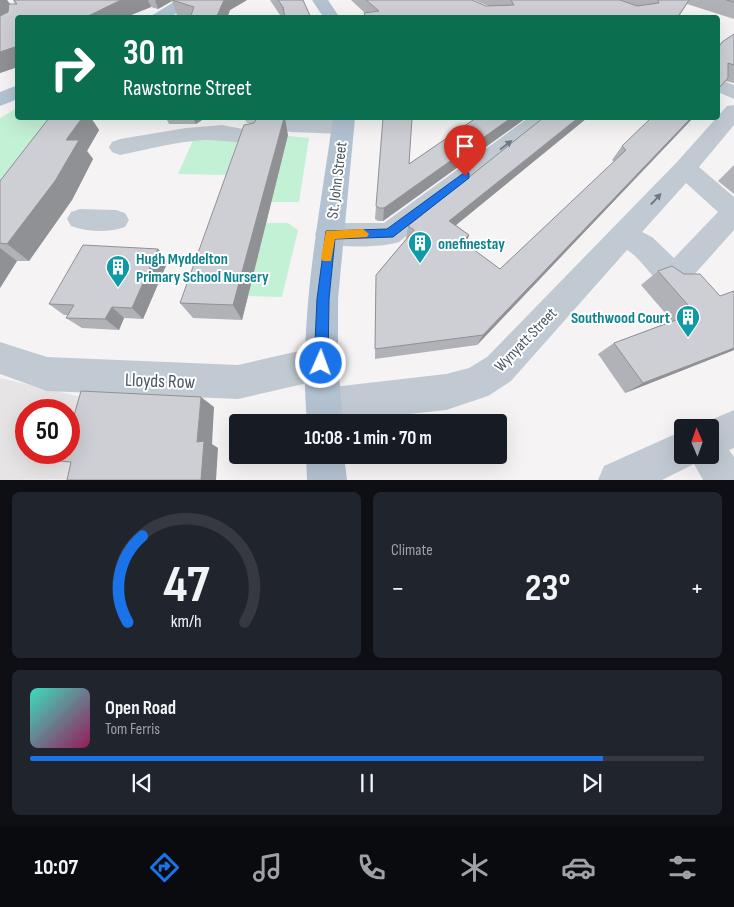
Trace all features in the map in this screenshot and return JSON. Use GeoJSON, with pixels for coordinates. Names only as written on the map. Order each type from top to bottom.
{"type":"FeatureCollection","features":[{"type":"Feature","properties":{"kind":"main road"},"geometry":{"type":"LineString","coordinates":[[162,15],[189,0]]}},
{"type":"Feature","properties":{"kind":"main road"},"geometry":{"type":"LineString","coordinates":[[321,0],[330,15]]}},
{"type":"Feature","properties":{"kind":"main road"},"geometry":{"type":"LineString","coordinates":[[0,100],[15,92]]}},
{"type":"Feature","properties":{"kind":"main road","name":"St. John Street"},"geometry":{"type":"LineString","coordinates":[[324,414],[321,363],[323,299],[343,122]]}},
{"type":"Feature","properties":{"kind":"main road"},"geometry":{"type":"LineString","coordinates":[[326,464],[327,480]]}},
{"type":"Feature","properties":{"kind":"street"},"geometry":{"type":"LineString","coordinates":[[720,86],[734,94]]}},
{"type":"Feature","properties":{"kind":"street","name":"Wynyatt Street"},"geometry":{"type":"LineString","coordinates":[[324,414],[446,392],[476,384],[499,368],[684,168],[725,136],[734,111]]}},
{"type":"Feature","properties":{"kind":"street"},"geometry":{"type":"LineString","coordinates":[[330,234],[389,234],[538,120]]}},
{"type":"Feature","properties":{"kind":"street"},"geometry":{"type":"LineString","coordinates":[[160,122],[120,147],[202,133],[244,134],[252,127],[343,122]]}},
{"type":"Feature","properties":{"kind":"street"},"geometry":{"type":"LineString","coordinates":[[624,234],[642,245],[674,277],[734,212],[684,168]]}},
{"type":"Feature","properties":{"kind":"street"},"geometry":{"type":"LineString","coordinates":[[80,219],[116,220]]}},
{"type":"Feature","properties":{"kind":"street","name":"Lloyds Row"},"geometry":{"type":"LineString","coordinates":[[0,358],[47,374],[238,382],[321,363]]}},
{"type":"Feature","properties":{"kind":"street"},"geometry":{"type":"LineString","coordinates":[[719,435],[734,429]]}},
{"type":"Feature","properties":{"kind":"street"},"geometry":{"type":"LineString","coordinates":[[618,480],[674,454]]}},
{"type":"Feature","properties":{"kind":"street"},"geometry":{"type":"LineString","coordinates":[[715,464],[727,480]]}},
{"type":"Feature","properties":{"kind":"shaded area"},"geometry":{"type":"Polygon","coordinates":[[[0,378],[103,402],[94,479],[0,480],[0,378]]]}},
{"type":"Feature","properties":{"kind":"green space"},"geometry":{"type":"Polygon","coordinates":[[[15,109],[15,120],[62,120],[0,205],[0,118],[15,109]]]}},
{"type":"Feature","properties":{"kind":"green space"},"geometry":{"type":"Polygon","coordinates":[[[288,136],[309,138],[299,202],[271,202],[288,136]]]}},
{"type":"Feature","properties":{"kind":"green space"},"geometry":{"type":"Polygon","coordinates":[[[194,138],[238,139],[226,175],[178,174],[194,138]]]}},
{"type":"Feature","properties":{"kind":"green space"},"geometry":{"type":"Polygon","coordinates":[[[266,223],[288,223],[298,230],[282,297],[248,296],[266,223]]]}},
{"type":"Feature","properties":{"kind":"building"},"geometry":{"type":"Polygon","coordinates":[[[14,0],[121,0],[90,15],[15,15],[15,47],[0,52],[0,16],[8,12],[9,4],[17,4],[14,0]]]}},
{"type":"Feature","properties":{"kind":"building"},"geometry":{"type":"Polygon","coordinates":[[[172,0],[224,0],[217,15],[191,15],[194,7],[172,0]]]}},
{"type":"Feature","properties":{"kind":"building"},"geometry":{"type":"Polygon","coordinates":[[[278,0],[303,0],[310,15],[284,15],[283,7],[278,0]]]}},
{"type":"Feature","properties":{"kind":"building"},"geometry":{"type":"Polygon","coordinates":[[[366,0],[472,0],[486,6],[514,5],[511,0],[620,0],[637,6],[659,3],[658,0],[689,0],[679,15],[365,15],[364,13],[379,11],[366,0]]]}},
{"type":"Feature","properties":{"kind":"building"},"geometry":{"type":"Polygon","coordinates":[[[734,34],[734,65],[728,63],[728,78],[720,87],[720,45],[734,34]]]}},
{"type":"Feature","properties":{"kind":"building"},"geometry":{"type":"Polygon","coordinates":[[[47,120],[81,120],[66,140],[79,140],[55,181],[7,244],[0,243],[0,181],[47,120]]]}},
{"type":"Feature","properties":{"kind":"building"},"geometry":{"type":"Polygon","coordinates":[[[256,120],[283,120],[233,305],[180,303],[244,125],[254,123],[256,120]]]}},
{"type":"Feature","properties":{"kind":"building"},"geometry":{"type":"Polygon","coordinates":[[[383,120],[412,120],[409,164],[473,120],[508,120],[384,208],[376,206],[383,120]]]}},
{"type":"Feature","properties":{"kind":"building"},"geometry":{"type":"Polygon","coordinates":[[[540,120],[575,120],[449,221],[469,235],[462,241],[500,269],[626,150],[622,146],[649,120],[689,120],[483,335],[375,349],[376,275],[414,230],[408,226],[540,120]]]}},
{"type":"Feature","properties":{"kind":"building","name":"Hugh Myddelton Primary School Nursery"},"geometry":{"type":"Polygon","coordinates":[[[83,245],[158,249],[132,308],[112,307],[105,319],[66,318],[74,305],[49,304],[83,245]]]}},
{"type":"Feature","properties":{"kind":"building","name":"Southwood Court"},"geometry":{"type":"Polygon","coordinates":[[[672,266],[684,274],[700,274],[720,296],[734,291],[734,348],[643,383],[614,343],[695,313],[658,271],[672,266]]]}},
{"type":"Feature","properties":{"kind":"building"},"geometry":{"type":"Polygon","coordinates":[[[81,391],[201,397],[197,442],[204,441],[201,480],[67,480],[71,464],[80,464],[79,399],[81,391]]]}},
{"type":"Feature","properties":{"kind":"slow traffic"},"geometry":{"type":"LineString","coordinates":[[327,258],[330,234],[363,234]]}},
{"type":"Feature","properties":{"kind":"place","name":"onefinestay"},"geometry":{"type":"Point","coordinates":[420,264]}},
{"type":"Feature","properties":{"kind":"place","name":"Hugh Myddelton Primary School Nursery"},"geometry":{"type":"Point","coordinates":[118,288]}},
{"type":"Feature","properties":{"kind":"place","name":"Southwood Court"},"geometry":{"type":"Point","coordinates":[688,338]}},
{"type":"Feature","properties":{"kind":"route"},"geometry":{"type":"LineString","coordinates":[[321,363],[323,299],[330,234],[389,234],[465,176]]}}]}
